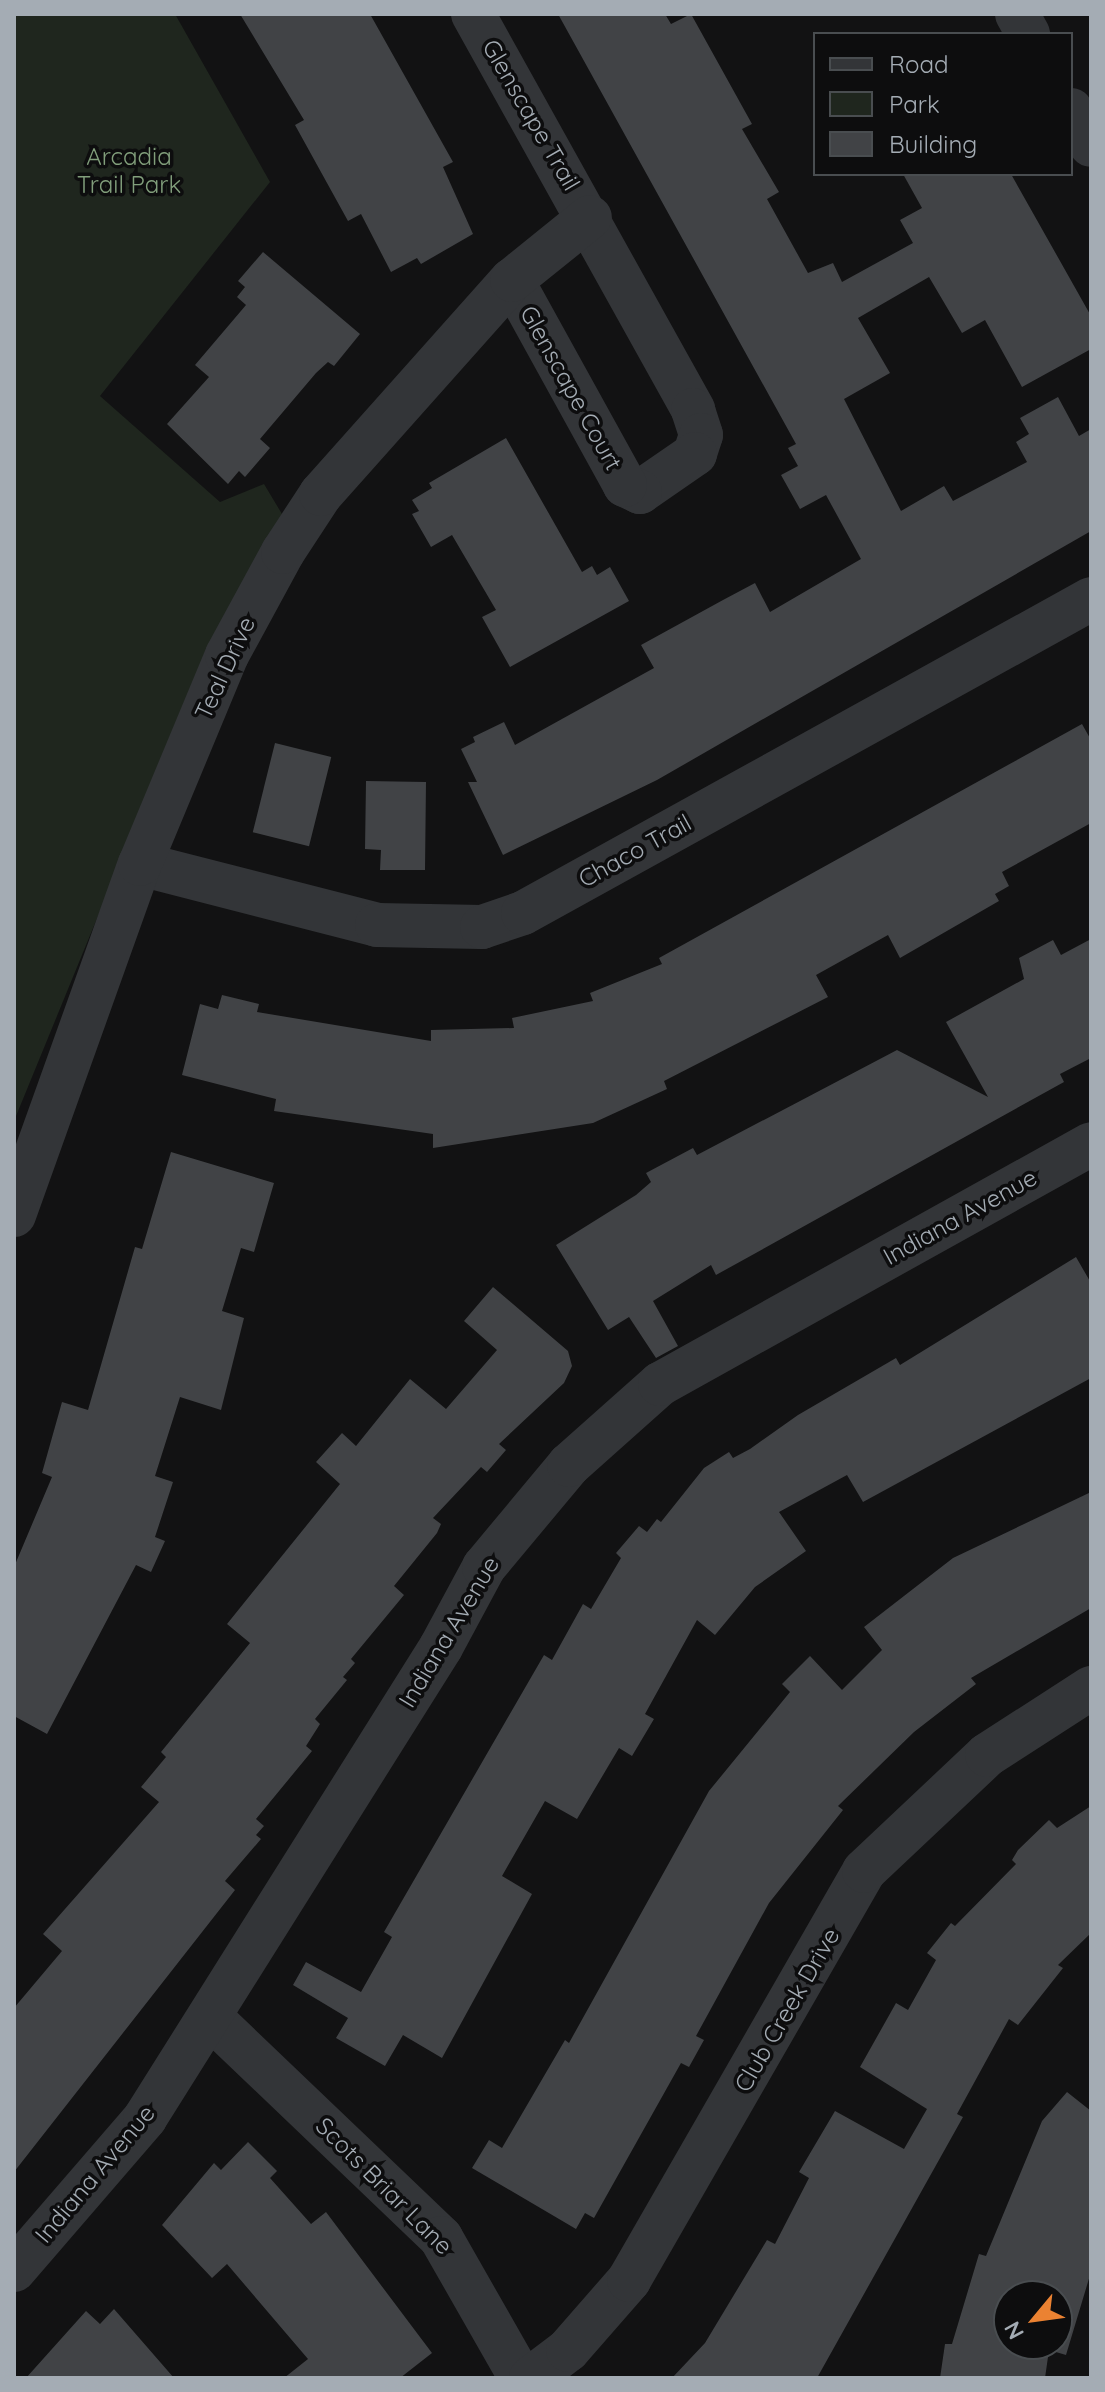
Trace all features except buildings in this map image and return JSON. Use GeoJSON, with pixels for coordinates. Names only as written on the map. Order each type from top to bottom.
{"type":"FeatureCollection","features":[{"type":"Feature","properties":{"kind":"street","name":"Glenscape Trail"},"geometry":{"type":"LineString","coordinates":[[473,14],[590,217]]}},
{"type":"Feature","properties":{"kind":"street"},"geometry":{"type":"LineString","coordinates":[[1017,14],[1027,32]]}},
{"type":"Feature","properties":{"kind":"street"},"geometry":{"type":"LineString","coordinates":[[1073,114],[1091,145]]}},
{"type":"Feature","properties":{"kind":"street","name":"Glenscape Court"},"geometry":{"type":"LineString","coordinates":[[512,280],[625,485],[640,492],[672,474],[698,444],[693,410],[590,217]]}},
{"type":"Feature","properties":{"kind":"street","name":"Teal Drive"},"geometry":{"type":"LineString","coordinates":[[14,1215],[140,864],[227,655],[283,552],[321,494],[512,280],[590,217]]}},
{"type":"Feature","properties":{"kind":"street","name":"Chaco Trail"},"geometry":{"type":"LineString","coordinates":[[140,864],[377,925],[482,927],[523,913],[1091,599]]}},
{"type":"Feature","properties":{"kind":"street","name":"Indiana Avenue"},"geometry":{"type":"LineString","coordinates":[[14,2270],[145,2118],[212,2019],[484,1567],[569,1465],[660,1384],[1091,1144]]}},
{"type":"Feature","properties":{"kind":"street","name":"Club Creek Drive"},"geometry":{"type":"LineString","coordinates":[[531,2378],[568,2350],[629,2280],[864,1871],[987,1755],[1091,1688]]}},
{"type":"Feature","properties":{"kind":"street","name":"Scots Briar Lane"},"geometry":{"type":"LineString","coordinates":[[212,2019],[441,2238],[521,2378]]}},
{"type":"Feature","properties":{"kind":"green space","name":"Arcadia Trail Park"},"geometry":{"type":"Polygon","coordinates":[[[14,14],[175,14],[270,182],[100,396],[220,502],[264,484],[282,514],[195,679],[14,1121],[14,14]]]}}]}
